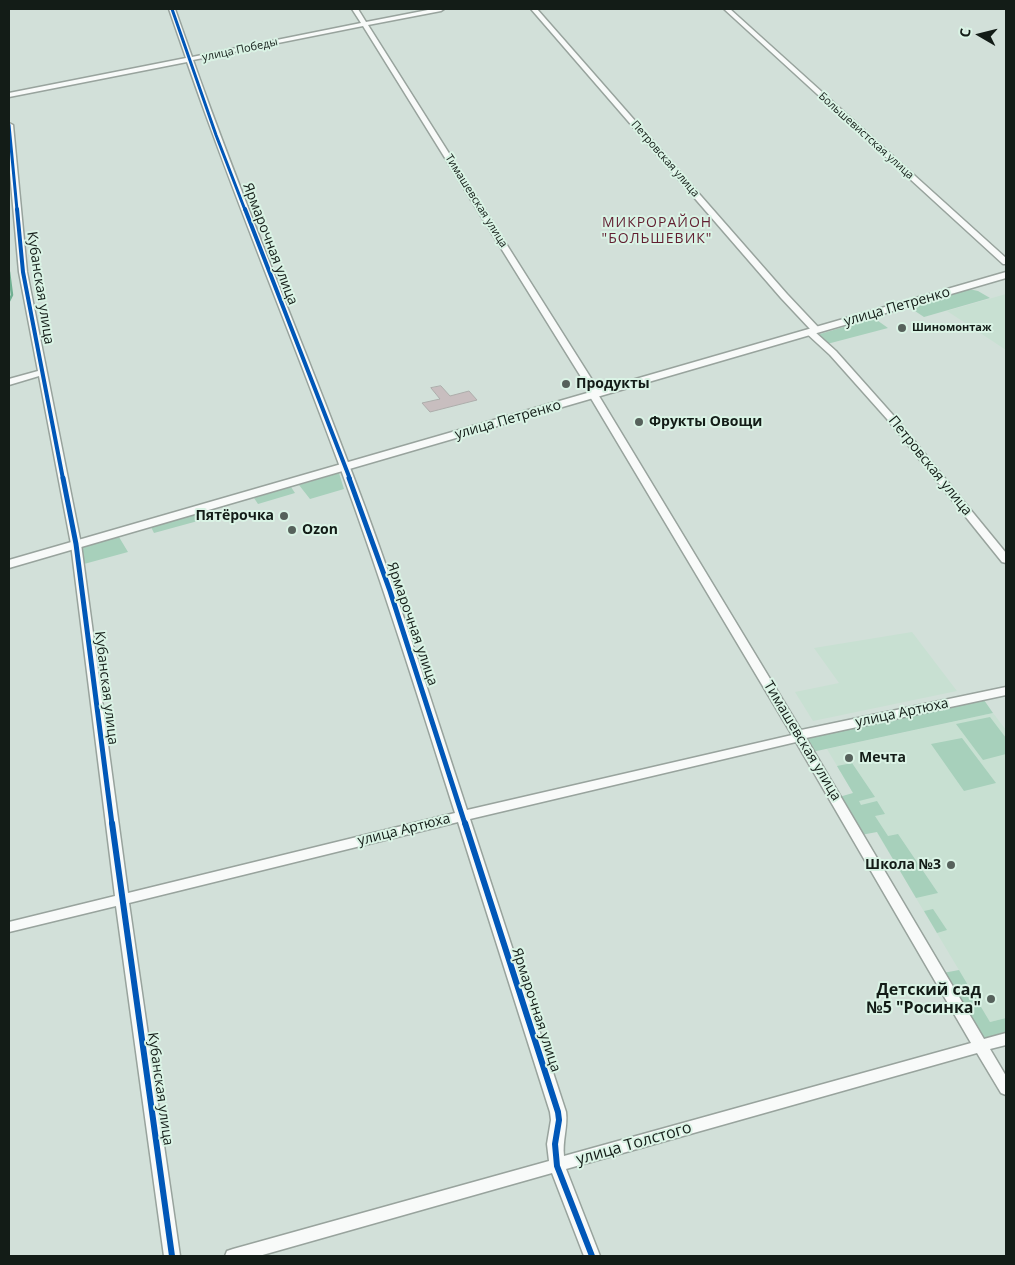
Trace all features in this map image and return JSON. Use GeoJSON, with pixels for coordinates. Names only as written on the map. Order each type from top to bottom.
{"type":"FeatureCollection","features":[{"type":"Feature","properties":{"kind":"main road","name":"улица Петренко"},"geometry":{"type":"LineString","coordinates":[[9,564],[1006,275]]}},
{"type":"Feature","properties":{"kind":"street","name":"Ярмарочная улица"},"geometry":{"type":"LineString","coordinates":[[172,9],[216,135],[344,466],[413,658],[558,1112],[559,1120],[555,1144],[557,1166],[592,1256]]}},
{"type":"Feature","properties":{"kind":"street","name":"Тимашевская улица"},"geometry":{"type":"LineString","coordinates":[[355,9],[595,394],[799,736],[1006,1090]]}},
{"type":"Feature","properties":{"kind":"street","name":"улица Победы"},"geometry":{"type":"LineString","coordinates":[[9,95],[441,9]]}},
{"type":"Feature","properties":{"kind":"street","name":"Петровская улица"},"geometry":{"type":"LineString","coordinates":[[534,9],[813,331],[871,395],[1006,560]]}},
{"type":"Feature","properties":{"kind":"street","name":"Большевистская улица"},"geometry":{"type":"LineString","coordinates":[[727,9],[1006,262]]}},
{"type":"Feature","properties":{"kind":"street","name":"Кубанская улица"},"geometry":{"type":"LineString","coordinates":[[9,125],[23,272],[76,544],[122,900],[172,1256]]}},
{"type":"Feature","properties":{"kind":"street"},"geometry":{"type":"LineString","coordinates":[[9,382],[42,372]]}},
{"type":"Feature","properties":{"kind":"street","name":"улица Артюха"},"geometry":{"type":"LineString","coordinates":[[9,927],[799,736],[1006,691]]}},
{"type":"Feature","properties":{"kind":"street","name":"улица Толстого"},"geometry":{"type":"LineString","coordinates":[[233,1256],[1006,1039]]}},
{"type":"Feature","properties":{"kind":"shaded area"},"geometry":{"type":"Polygon","coordinates":[[[969,289],[978,291],[990,298],[924,317],[909,307],[969,289]]]}},
{"type":"Feature","properties":{"kind":"shaded area"},"geometry":{"type":"Polygon","coordinates":[[[1006,294],[1006,350],[947,311],[1006,294]]]}},
{"type":"Feature","properties":{"kind":"shaded area"},"geometry":{"type":"Polygon","coordinates":[[[874,318],[888,328],[827,344],[820,337],[820,334],[874,318]]]}},
{"type":"Feature","properties":{"kind":"shaded area"},"geometry":{"type":"Polygon","coordinates":[[[339,473],[344,489],[310,499],[299,485],[339,473]]]}},
{"type":"Feature","properties":{"kind":"shaded area"},"geometry":{"type":"Polygon","coordinates":[[[291,487],[295,493],[258,504],[254,498],[291,487]]]}},
{"type":"Feature","properties":{"kind":"shaded area"},"geometry":{"type":"Polygon","coordinates":[[[212,510],[216,516],[154,533],[151,527],[212,510]]]}},
{"type":"Feature","properties":{"kind":"shaded area"},"geometry":{"type":"Polygon","coordinates":[[[119,537],[128,552],[84,564],[82,547],[119,537]]]}},
{"type":"Feature","properties":{"kind":"shaded area"},"geometry":{"type":"Polygon","coordinates":[[[912,632],[957,691],[813,721],[795,692],[839,683],[814,648],[912,632]]]}},
{"type":"Feature","properties":{"kind":"shaded area"},"geometry":{"type":"Polygon","coordinates":[[[984,700],[993,713],[812,752],[804,738],[984,700]]]}},
{"type":"Feature","properties":{"kind":"shaded area","name":"Школа №3"},"geometry":{"type":"Polygon","coordinates":[[[993,713],[1006,730],[1006,1018],[990,1022],[827,749],[993,713]]]}},
{"type":"Feature","properties":{"kind":"shaded area"},"geometry":{"type":"Polygon","coordinates":[[[990,717],[1006,738],[1006,754],[983,760],[956,724],[990,717]]]}},
{"type":"Feature","properties":{"kind":"shaded area"},"geometry":{"type":"Polygon","coordinates":[[[962,738],[996,783],[964,791],[931,744],[962,738]]]}},
{"type":"Feature","properties":{"kind":"shaded area"},"geometry":{"type":"Polygon","coordinates":[[[852,763],[875,797],[859,801],[861,805],[877,801],[885,814],[875,816],[888,836],[898,834],[938,893],[916,898],[877,832],[861,835],[839,797],[853,793],[837,766],[852,763]]]}},
{"type":"Feature","properties":{"kind":"shaded area"},"geometry":{"type":"Polygon","coordinates":[[[933,909],[947,930],[937,933],[924,911],[933,909]]]}},
{"type":"Feature","properties":{"kind":"shaded area"},"geometry":{"type":"Polygon","coordinates":[[[959,970],[990,1022],[1006,1018],[1006,1034],[983,1040],[943,973],[959,970]]]}},
{"type":"Feature","properties":{"kind":"building"},"geometry":{"type":"Polygon","coordinates":[[[441,386],[450,396],[469,391],[477,400],[430,412],[422,403],[440,399],[431,388],[441,386]]]}},
{"type":"Feature","properties":{"kind":"waterway"},"geometry":{"type":"LineString","coordinates":[[9,272],[12,295],[9,301]]}},
{"type":"Feature","properties":{"kind":"cycle path"},"geometry":{"type":"LineString","coordinates":[[172,9],[216,135],[345,466],[390,591],[558,1112],[559,1120],[555,1144],[557,1166],[592,1256]]}},
{"type":"Feature","properties":{"kind":"cycle path"},"geometry":{"type":"LineString","coordinates":[[9,125],[23,272],[76,544],[122,900],[172,1256]]}},
{"type":"Feature","properties":{"kind":"place","name":"Шиномонтаж"},"geometry":{"type":"Point","coordinates":[902,328]}},
{"type":"Feature","properties":{"kind":"place","name":"Продукты"},"geometry":{"type":"Point","coordinates":[566,384]}},
{"type":"Feature","properties":{"kind":"place","name":"Фрукты Овощи"},"geometry":{"type":"Point","coordinates":[639,422]}},
{"type":"Feature","properties":{"kind":"place","name":"Пятёрочка"},"geometry":{"type":"Point","coordinates":[284,516]}},
{"type":"Feature","properties":{"kind":"place","name":"Ozon"},"geometry":{"type":"Point","coordinates":[292,530]}},
{"type":"Feature","properties":{"kind":"place","name":"Мечта"},"geometry":{"type":"Point","coordinates":[849,758]}},
{"type":"Feature","properties":{"kind":"place","name":"Школа №3"},"geometry":{"type":"Point","coordinates":[951,865]}},
{"type":"Feature","properties":{"kind":"place","name":"Детский сад №5 \"Росинка\""},"geometry":{"type":"Point","coordinates":[991,999]}},
{"type":"Feature","properties":{"kind":"district","name":"МИКРОРАЙОН \"БОЛЬШЕВИК\""},"geometry":{"type":"Point","coordinates":[657,232]}}]}
